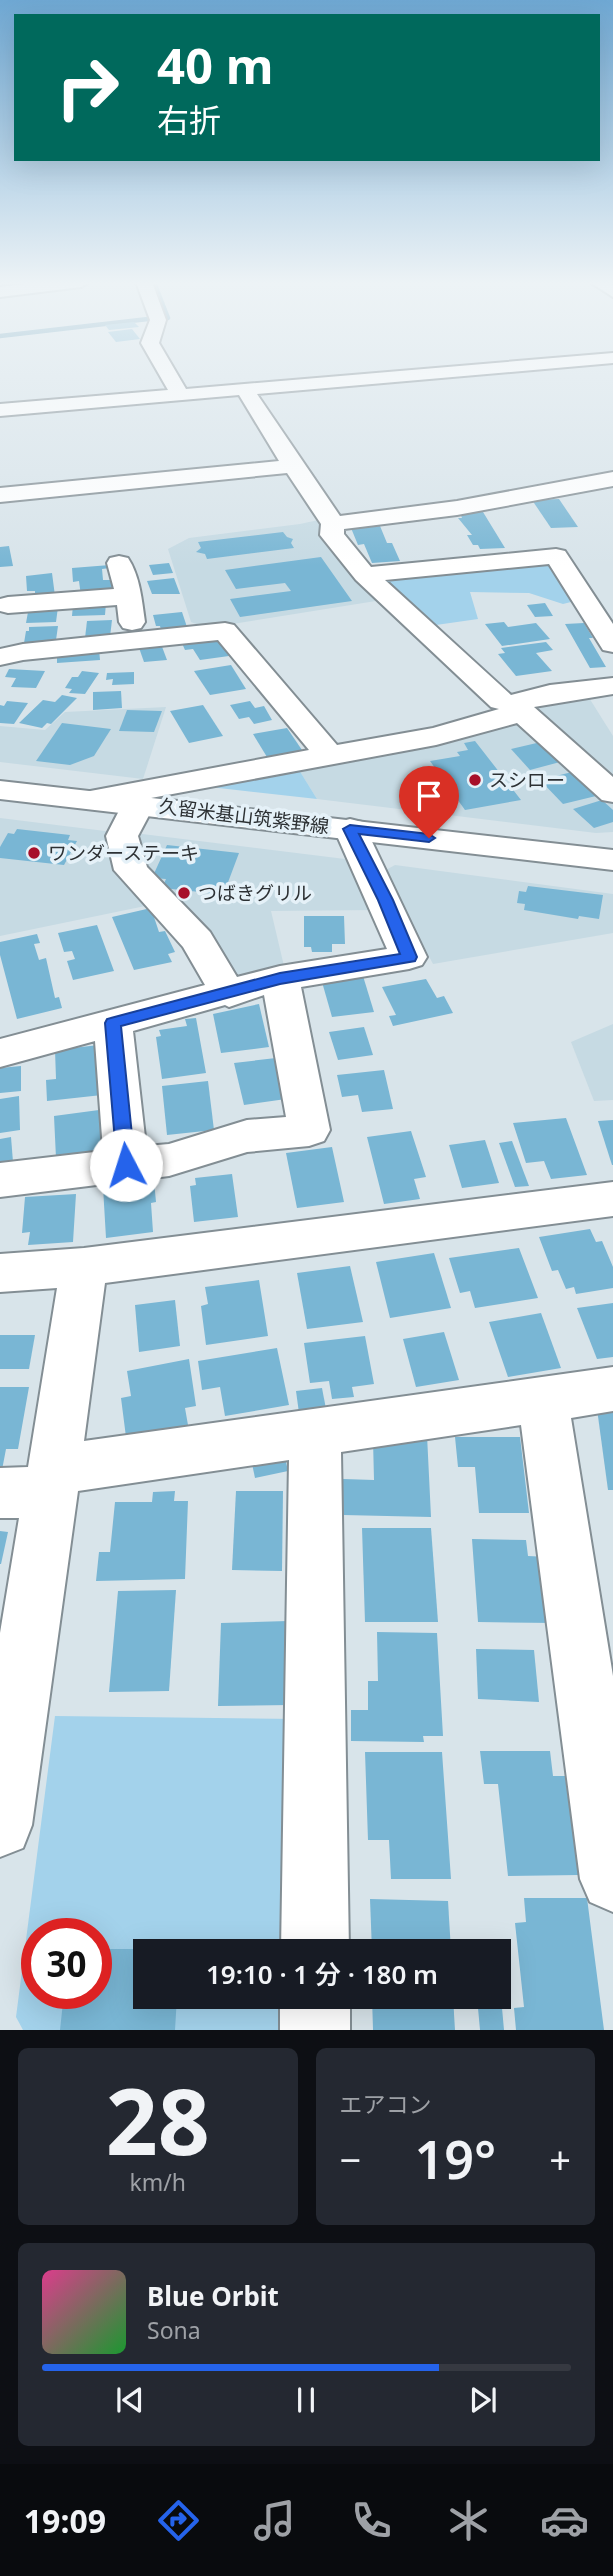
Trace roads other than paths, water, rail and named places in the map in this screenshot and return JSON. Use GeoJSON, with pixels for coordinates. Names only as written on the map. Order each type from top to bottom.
{"type":"FeatureCollection","features":[{"type":"Feature","properties":{"kind":"street"},"geometry":{"type":"LineString","coordinates":[[169,377],[180,395]]}},
{"type":"Feature","properties":{"kind":"street"},"geometry":{"type":"LineString","coordinates":[[0,410],[398,377]]}},
{"type":"Feature","properties":{"kind":"street"},"geometry":{"type":"LineString","coordinates":[[245,390],[333,524],[331,535],[365,575],[501,701],[518,708],[613,793]]}},
{"type":"Feature","properties":{"kind":"street"},"geometry":{"type":"LineString","coordinates":[[0,495],[293,466]]}},
{"type":"Feature","properties":{"kind":"street"},"geometry":{"type":"LineString","coordinates":[[333,524],[457,508],[565,486],[613,480]]}},
{"type":"Feature","properties":{"kind":"street"},"geometry":{"type":"LineString","coordinates":[[365,575],[556,556],[613,644]]}},
{"type":"Feature","properties":{"kind":"street"},"geometry":{"type":"LineString","coordinates":[[119,563],[129,596],[134,640]]}},
{"type":"Feature","properties":{"kind":"street"},"geometry":{"type":"LineString","coordinates":[[129,596],[4,595],[2,657],[23,652],[225,631],[329,755]]}},
{"type":"Feature","properties":{"kind":"street"},"geometry":{"type":"LineString","coordinates":[[96,799],[436,736],[550,694],[613,686]]}},
{"type":"Feature","properties":{"kind":"street","name":"久留米基山筑紫野線"},"geometry":{"type":"LineString","coordinates":[[0,790],[613,860]]}},
{"type":"Feature","properties":{"kind":"street"},"geometry":{"type":"LineString","coordinates":[[139,804],[122,836],[131,870],[197,940],[229,994]]}},
{"type":"Feature","properties":{"kind":"street"},"geometry":{"type":"LineString","coordinates":[[0,1053],[229,994],[280,978],[409,957],[350,829]]}},
{"type":"Feature","properties":{"kind":"street"},"geometry":{"type":"LineString","coordinates":[[0,1180],[169,1160],[247,1136],[309,1130],[280,978]]}},
{"type":"Feature","properties":{"kind":"street"},"geometry":{"type":"LineString","coordinates":[[113,1023],[126,1165]]}},
{"type":"Feature","properties":{"kind":"street"},"geometry":{"type":"LineString","coordinates":[[0,1273],[84,1267],[613,1199]]}},
{"type":"Feature","properties":{"kind":"street"},"geometry":{"type":"LineString","coordinates":[[0,1825],[36,1485],[84,1267]]}},
{"type":"Feature","properties":{"kind":"street"},"geometry":{"type":"LineString","coordinates":[[36,1485],[315,1432],[613,1389]]}},
{"type":"Feature","properties":{"kind":"street"},"geometry":{"type":"LineString","coordinates":[[543,1399],[613,1879]]}},
{"type":"Feature","properties":{"kind":"street"},"geometry":{"type":"LineString","coordinates":[[315,1432],[315,1939]]}},
{"type":"Feature","properties":{"kind":"street"},"geometry":{"type":"LineString","coordinates":[[315,2009],[315,2030]]}},
{"type":"Feature","properties":{"kind":"place","name":"スシロー"},"geometry":{"type":"Point","coordinates":[475,780]}},
{"type":"Feature","properties":{"kind":"place","name":"ワンダーステーキ"},"geometry":{"type":"Point","coordinates":[34,853]}},
{"type":"Feature","properties":{"kind":"place","name":"つばきグリル"},"geometry":{"type":"Point","coordinates":[184,893]}}]}
